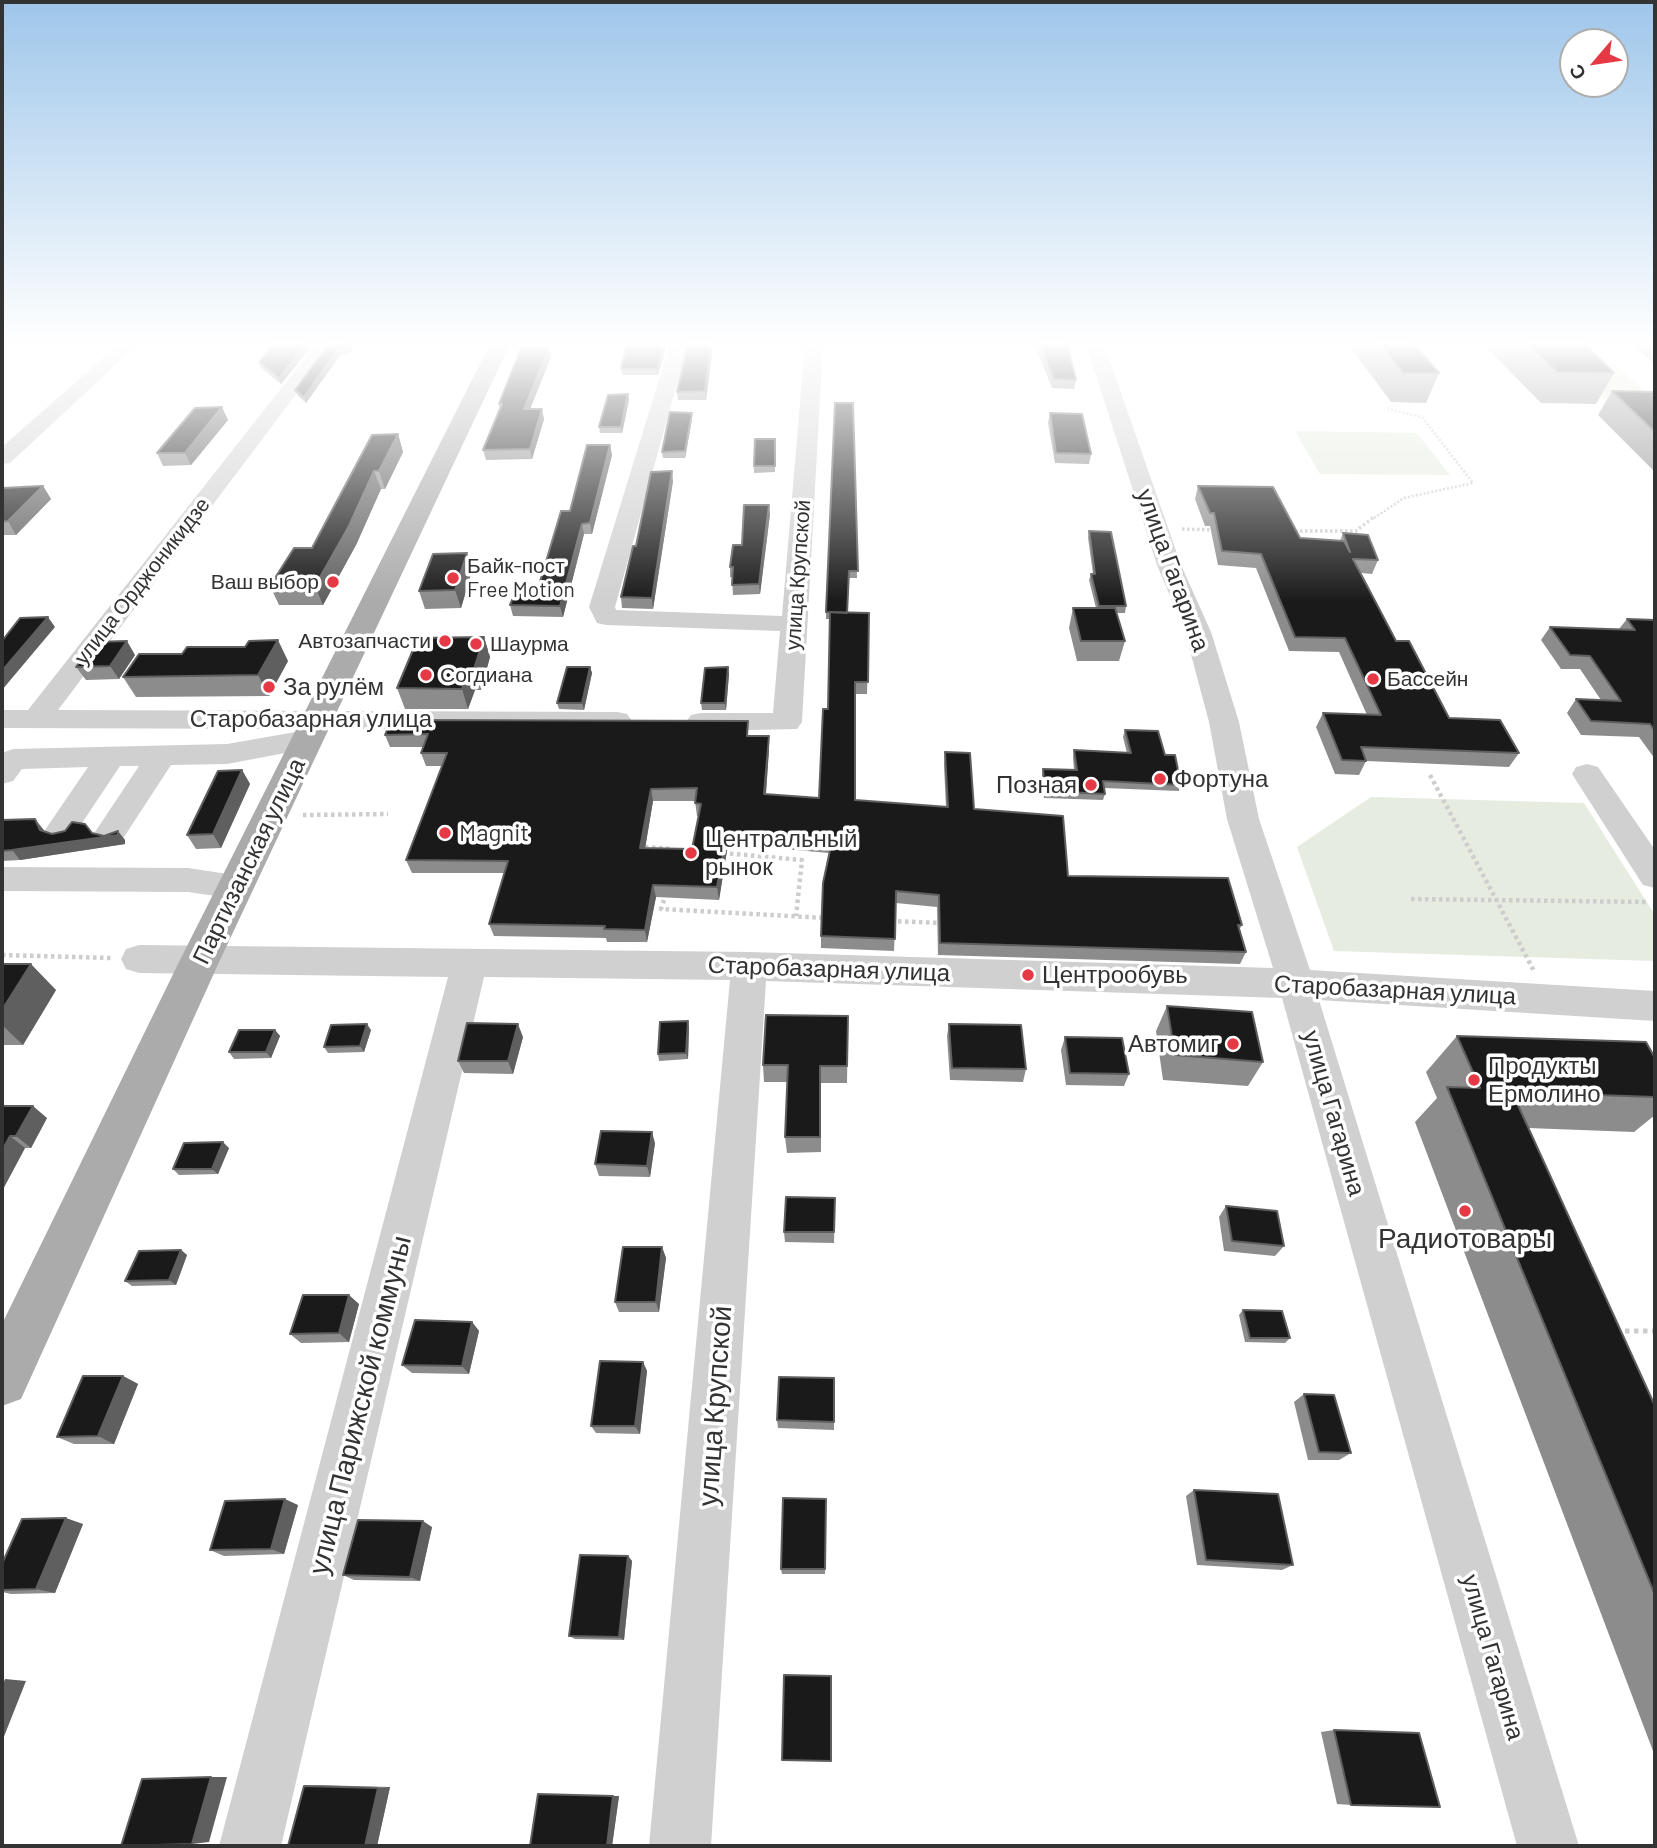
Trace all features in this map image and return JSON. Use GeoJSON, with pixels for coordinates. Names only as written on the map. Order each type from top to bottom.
{"type":"FeatureCollection","features":[{"type":"Feature","properties":{"kind":"main road","name":"Партизанская улица"},"geometry":{"type":"LineString","coordinates":[[2,1380],[200,960],[458,430]]}},
{"type":"Feature","properties":{"kind":"street"},"geometry":{"type":"LineString","coordinates":[[2,458],[33,430]]}},
{"type":"Feature","properties":{"kind":"street","name":"улица Орджоникидзе"},"geometry":{"type":"LineString","coordinates":[[36,719],[259,430]]}},
{"type":"Feature","properties":{"kind":"street"},"geometry":{"type":"LineString","coordinates":[[653,430],[605,590],[602,607],[606,617],[794,624]]}},
{"type":"Feature","properties":{"kind":"street","name":"улица Крупской"},"geometry":{"type":"LineString","coordinates":[[787,722],[808,430]]}},
{"type":"Feature","properties":{"kind":"street","name":"улица Гагарина"},"geometry":{"type":"LineString","coordinates":[[1125,430],[1157,528],[1198,632],[1224,722],[1243,819],[1296,984],[1548,1846]]}},
{"type":"Feature","properties":{"kind":"street","name":"Старобазарная улица"},"geometry":{"type":"LineString","coordinates":[[2,719],[312,729],[662,721],[787,722]]}},
{"type":"Feature","properties":{"kind":"street"},"geometry":{"type":"LineString","coordinates":[[2,774],[13,759],[227,754],[312,729]]}},
{"type":"Feature","properties":{"kind":"street"},"geometry":{"type":"LineString","coordinates":[[81,880],[162,755]]}},
{"type":"Feature","properties":{"kind":"street"},"geometry":{"type":"LineString","coordinates":[[111,757],[35,861],[81,880],[188,880],[236,886]]}},
{"type":"Feature","properties":{"kind":"street"},"geometry":{"type":"LineString","coordinates":[[1587,774],[1655,876]]}},
{"type":"Feature","properties":{"kind":"street","name":"Старобазарная улица"},"geometry":{"type":"LineString","coordinates":[[139,959],[749,966],[1296,984],[1655,1006]]}},
{"type":"Feature","properties":{"kind":"street","name":"улица Парижской коммуны"},"geometry":{"type":"LineString","coordinates":[[250,1846],[469,964]]}},
{"type":"Feature","properties":{"kind":"street","name":"улица Крупской"},"geometry":{"type":"LineString","coordinates":[[680,1846],[749,966]]}},
{"type":"Feature","properties":{"kind":"path"},"geometry":{"type":"LineString","coordinates":[[1278,531],[1356,531],[1365,528],[1386,506],[1398,501],[1472,483],[1432,430]]}},
{"type":"Feature","properties":{"kind":"path"},"geometry":{"type":"LineString","coordinates":[[1157,528],[1224,530]]}},
{"type":"Feature","properties":{"kind":"path"},"geometry":{"type":"LineString","coordinates":[[1430,775],[1550,999]]}},
{"type":"Feature","properties":{"kind":"path"},"geometry":{"type":"LineString","coordinates":[[270,816],[388,814]]}},
{"type":"Feature","properties":{"kind":"path"},"geometry":{"type":"LineString","coordinates":[[758,844],[759,857]]}},
{"type":"Feature","properties":{"kind":"path"},"geometry":{"type":"LineString","coordinates":[[645,847],[683,850]]}},
{"type":"Feature","properties":{"kind":"path"},"geometry":{"type":"LineString","coordinates":[[721,853],[802,860],[796,916]]}},
{"type":"Feature","properties":{"kind":"path"},"geometry":{"type":"LineString","coordinates":[[1411,899],[1655,902]]}},
{"type":"Feature","properties":{"kind":"path"},"geometry":{"type":"LineString","coordinates":[[664,900],[661,909],[837,918]]}},
{"type":"Feature","properties":{"kind":"path"},"geometry":{"type":"LineString","coordinates":[[879,920],[948,923]]}},
{"type":"Feature","properties":{"kind":"path"},"geometry":{"type":"LineString","coordinates":[[2,955],[139,959]]}},
{"type":"Feature","properties":{"kind":"path"},"geometry":{"type":"LineString","coordinates":[[1609,1331],[1655,1331]]}},
{"type":"Feature","properties":{"kind":"shaded area"},"geometry":{"type":"Polygon","coordinates":[[[1295,431],[1417,433],[1450,475],[1320,474],[1295,431]]]}},
{"type":"Feature","properties":{"kind":"shaded area"},"geometry":{"type":"Polygon","coordinates":[[[1371,797],[1584,803],[1655,915],[1655,961],[1334,951],[1297,847],[1371,797]]]}},
{"type":"Feature","properties":{"kind":"building"},"geometry":{"type":"Polygon","coordinates":[[[176,430],[203,430],[185,453],[157,453],[176,430]]]}},
{"type":"Feature","properties":{"kind":"building"},"geometry":{"type":"Polygon","coordinates":[[[491,430],[536,430],[530,449],[483,450],[491,430]]]}},
{"type":"Feature","properties":{"kind":"building"},"geometry":{"type":"Polygon","coordinates":[[[666,430],[689,430],[685,451],[662,452],[666,430]]]}},
{"type":"Feature","properties":{"kind":"building"},"geometry":{"type":"Polygon","coordinates":[[[834,430],[854,430],[858,571],[849,571],[847,613],[826,612],[834,430]]]}},
{"type":"Feature","properties":{"kind":"building"},"geometry":{"type":"Polygon","coordinates":[[[1053,430],[1086,430],[1091,454],[1056,453],[1053,430]]]}},
{"type":"Feature","properties":{"kind":"building"},"geometry":{"type":"Polygon","coordinates":[[[398,434],[379,471],[374,471],[349,526],[315,586],[270,586],[294,548],[312,548],[372,435],[398,434]]]}},
{"type":"Feature","properties":{"kind":"building"},"geometry":{"type":"Polygon","coordinates":[[[755,439],[775,439],[775,466],[754,466],[755,439]]]}},
{"type":"Feature","properties":{"kind":"building"},"geometry":{"type":"Polygon","coordinates":[[[587,445],[610,445],[590,523],[582,524],[560,606],[510,605],[519,584],[539,585],[561,511],[570,511],[587,445]]]}},
{"type":"Feature","properties":{"kind":"building"},"geometry":{"type":"Polygon","coordinates":[[[672,471],[652,598],[621,597],[633,546],[636,546],[651,472],[672,471]]]}},
{"type":"Feature","properties":{"kind":"building"},"geometry":{"type":"Polygon","coordinates":[[[43,486],[8,521],[2,522],[2,488],[43,486]]]}},
{"type":"Feature","properties":{"kind":"building"},"geometry":{"type":"Polygon","coordinates":[[[1198,486],[1273,487],[1300,538],[1344,541],[1350,552],[1343,533],[1368,535],[1378,560],[1353,559],[1396,641],[1409,641],[1449,718],[1500,720],[1519,753],[1361,747],[1366,761],[1342,760],[1323,713],[1381,715],[1345,638],[1295,637],[1261,554],[1222,551],[1214,513],[1210,513],[1198,486]]]}},
{"type":"Feature","properties":{"kind":"building"},"geometry":{"type":"Polygon","coordinates":[[[744,505],[769,505],[759,584],[732,585],[733,567],[730,567],[733,545],[742,545],[744,505]]]}},
{"type":"Feature","properties":{"kind":"building"},"geometry":{"type":"Polygon","coordinates":[[[1089,531],[1111,532],[1126,606],[1099,606],[1091,574],[1095,574],[1089,531]]]}},
{"type":"Feature","properties":{"kind":"building"},"geometry":{"type":"Polygon","coordinates":[[[467,553],[455,590],[419,591],[433,554],[467,553]]]}},
{"type":"Feature","properties":{"kind":"building"},"geometry":{"type":"Polygon","coordinates":[[[1073,608],[1115,608],[1125,641],[1081,641],[1073,608]]]}},
{"type":"Feature","properties":{"kind":"building","name":"Центральный рынок"},"geometry":{"type":"Polygon","coordinates":[[[830,612],[869,613],[868,682],[855,682],[855,800],[948,807],[945,752],[970,753],[974,809],[1063,816],[1068,876],[1228,878],[1242,925],[1238,925],[1246,952],[940,943],[939,895],[896,891],[895,939],[821,936],[823,883],[832,841],[727,831],[717,887],[653,885],[645,930],[604,929],[605,926],[489,924],[508,861],[406,860],[447,753],[421,753],[428,734],[385,735],[391,720],[748,721],[747,736],[769,736],[764,794],[819,798],[823,709],[828,709],[830,612]],[[697,788],[651,789],[640,848],[692,849],[701,804],[695,803],[697,788]]]}},
{"type":"Feature","properties":{"kind":"building"},"geometry":{"type":"Polygon","coordinates":[[[48,617],[2,671],[2,641],[20,618],[48,617]]]}},
{"type":"Feature","properties":{"kind":"building"},"geometry":{"type":"Polygon","coordinates":[[[1627,619],[1655,620],[1655,731],[1650,724],[1591,721],[1576,699],[1621,701],[1590,656],[1570,655],[1550,627],[1635,630],[1627,619]]]}},
{"type":"Feature","properties":{"kind":"building"},"geometry":{"type":"Polygon","coordinates":[[[484,637],[474,669],[468,669],[462,689],[397,688],[418,638],[484,637]]]}},
{"type":"Feature","properties":{"kind":"building"},"geometry":{"type":"Polygon","coordinates":[[[278,640],[258,675],[123,677],[139,654],[182,654],[187,647],[245,647],[249,641],[278,640]]]}},
{"type":"Feature","properties":{"kind":"building"},"geometry":{"type":"Polygon","coordinates":[[[127,641],[110,666],[76,667],[94,642],[127,641]]]}},
{"type":"Feature","properties":{"kind":"building"},"geometry":{"type":"Polygon","coordinates":[[[567,667],[590,667],[582,703],[557,703],[567,667]]]}},
{"type":"Feature","properties":{"kind":"building"},"geometry":{"type":"Polygon","coordinates":[[[728,667],[725,703],[701,703],[705,668],[728,667]]]}},
{"type":"Feature","properties":{"kind":"building"},"geometry":{"type":"Polygon","coordinates":[[[1125,730],[1158,731],[1165,755],[1175,755],[1181,785],[1103,781],[1105,794],[1045,791],[1043,769],[1077,770],[1074,750],[1131,753],[1125,730]]]}},
{"type":"Feature","properties":{"kind":"building"},"geometry":{"type":"Polygon","coordinates":[[[242,770],[213,834],[187,835],[218,771],[242,770]]]}},
{"type":"Feature","properties":{"kind":"building"},"geometry":{"type":"Polygon","coordinates":[[[35,819],[40,830],[52,834],[65,831],[72,822],[85,824],[92,833],[104,836],[118,831],[118,835],[2,851],[2,820],[35,819]]]}},
{"type":"Feature","properties":{"kind":"building"},"geometry":{"type":"Polygon","coordinates":[[[2,964],[31,964],[2,1010],[2,964]]]}},
{"type":"Feature","properties":{"kind":"building"},"geometry":{"type":"Polygon","coordinates":[[[1167,1006],[1252,1012],[1263,1062],[1175,1055],[1167,1006]]]}},
{"type":"Feature","properties":{"kind":"building"},"geometry":{"type":"Polygon","coordinates":[[[766,1015],[848,1016],[847,1066],[820,1066],[820,1137],[785,1137],[788,1065],[763,1065],[766,1015]]]}},
{"type":"Feature","properties":{"kind":"building"},"geometry":{"type":"Polygon","coordinates":[[[688,1021],[686,1053],[658,1054],[660,1022],[688,1021]]]}},
{"type":"Feature","properties":{"kind":"building"},"geometry":{"type":"Polygon","coordinates":[[[467,1023],[518,1024],[508,1061],[458,1061],[467,1023]]]}},
{"type":"Feature","properties":{"kind":"building"},"geometry":{"type":"Polygon","coordinates":[[[367,1024],[360,1046],[324,1047],[331,1025],[367,1024]]]}},
{"type":"Feature","properties":{"kind":"building"},"geometry":{"type":"Polygon","coordinates":[[[949,1024],[1021,1025],[1026,1069],[952,1068],[949,1024]]]}},
{"type":"Feature","properties":{"kind":"building"},"geometry":{"type":"Polygon","coordinates":[[[239,1030],[275,1030],[266,1052],[229,1052],[239,1030]]]}},
{"type":"Feature","properties":{"kind":"building"},"geometry":{"type":"Polygon","coordinates":[[[1457,1036],[1646,1042],[1655,1058],[1655,1097],[1512,1092],[1655,1406],[1655,1595],[1447,1087],[1480,1088],[1457,1036]]]}},
{"type":"Feature","properties":{"kind":"building"},"geometry":{"type":"Polygon","coordinates":[[[1065,1037],[1122,1038],[1129,1074],[1070,1073],[1065,1037]]]}},
{"type":"Feature","properties":{"kind":"building"},"geometry":{"type":"Polygon","coordinates":[[[2,1106],[33,1106],[16,1136],[10,1136],[2,1151],[2,1106]]]}},
{"type":"Feature","properties":{"kind":"building"},"geometry":{"type":"Polygon","coordinates":[[[601,1131],[652,1132],[647,1166],[595,1164],[601,1131]]]}},
{"type":"Feature","properties":{"kind":"building"},"geometry":{"type":"Polygon","coordinates":[[[223,1142],[212,1169],[173,1169],[184,1143],[223,1142]]]}},
{"type":"Feature","properties":{"kind":"building"},"geometry":{"type":"Polygon","coordinates":[[[786,1197],[835,1198],[834,1232],[784,1232],[786,1197]]]}},
{"type":"Feature","properties":{"kind":"building"},"geometry":{"type":"Polygon","coordinates":[[[1226,1206],[1277,1211],[1284,1246],[1232,1241],[1226,1206]]]}},
{"type":"Feature","properties":{"kind":"building"},"geometry":{"type":"Polygon","coordinates":[[[623,1247],[662,1247],[656,1302],[615,1302],[623,1247]]]}},
{"type":"Feature","properties":{"kind":"building"},"geometry":{"type":"Polygon","coordinates":[[[181,1250],[169,1280],[125,1281],[139,1251],[181,1250]]]}},
{"type":"Feature","properties":{"kind":"building"},"geometry":{"type":"Polygon","coordinates":[[[303,1295],[349,1295],[339,1333],[290,1334],[303,1295]]]}},
{"type":"Feature","properties":{"kind":"building"},"geometry":{"type":"Polygon","coordinates":[[[1243,1310],[1282,1311],[1290,1338],[1250,1338],[1243,1310]]]}},
{"type":"Feature","properties":{"kind":"building"},"geometry":{"type":"Polygon","coordinates":[[[415,1320],[472,1322],[462,1366],[402,1365],[415,1320]]]}},
{"type":"Feature","properties":{"kind":"building"},"geometry":{"type":"Polygon","coordinates":[[[600,1361],[643,1362],[635,1426],[591,1426],[600,1361]]]}},
{"type":"Feature","properties":{"kind":"building"},"geometry":{"type":"Polygon","coordinates":[[[83,1376],[123,1376],[98,1436],[57,1437],[83,1376]]]}},
{"type":"Feature","properties":{"kind":"building"},"geometry":{"type":"Polygon","coordinates":[[[779,1377],[834,1378],[834,1422],[777,1420],[779,1377]]]}},
{"type":"Feature","properties":{"kind":"building"},"geometry":{"type":"Polygon","coordinates":[[[1304,1394],[1334,1395],[1351,1453],[1319,1452],[1304,1394]]]}},
{"type":"Feature","properties":{"kind":"building"},"geometry":{"type":"Polygon","coordinates":[[[1194,1490],[1278,1494],[1293,1565],[1206,1560],[1194,1490]]]}},
{"type":"Feature","properties":{"kind":"building"},"geometry":{"type":"Polygon","coordinates":[[[783,1498],[826,1499],[825,1569],[781,1569],[783,1498]]]}},
{"type":"Feature","properties":{"kind":"building"},"geometry":{"type":"Polygon","coordinates":[[[285,1499],[271,1549],[210,1550],[225,1501],[285,1499]]]}},
{"type":"Feature","properties":{"kind":"building"},"geometry":{"type":"Polygon","coordinates":[[[66,1518],[36,1589],[2,1590],[2,1564],[22,1519],[66,1518]]]}},
{"type":"Feature","properties":{"kind":"building"},"geometry":{"type":"Polygon","coordinates":[[[358,1520],[423,1521],[410,1577],[343,1575],[358,1520]]]}},
{"type":"Feature","properties":{"kind":"building"},"geometry":{"type":"Polygon","coordinates":[[[580,1555],[628,1556],[619,1637],[569,1636],[580,1555]]]}},
{"type":"Feature","properties":{"kind":"building"},"geometry":{"type":"Polygon","coordinates":[[[784,1675],[831,1676],[831,1761],[782,1760],[784,1675]]]}},
{"type":"Feature","properties":{"kind":"building"},"geometry":{"type":"Polygon","coordinates":[[[1334,1730],[1419,1733],[1440,1807],[1351,1805],[1334,1730]]]}},
{"type":"Feature","properties":{"kind":"building"},"geometry":{"type":"Polygon","coordinates":[[[211,1777],[192,1844],[121,1846],[142,1779],[211,1777]]]}},
{"type":"Feature","properties":{"kind":"building"},"geometry":{"type":"Polygon","coordinates":[[[304,1786],[378,1788],[365,1846],[288,1846],[304,1786]]]}},
{"type":"Feature","properties":{"kind":"building"},"geometry":{"type":"Polygon","coordinates":[[[538,1794],[613,1796],[607,1846],[530,1846],[538,1794]]]}},
{"type":"Feature","properties":{"kind":"place","name":"Байк-пост Free Motion"},"geometry":{"type":"Point","coordinates":[453,578]}},
{"type":"Feature","properties":{"kind":"place","name":"Ваш выбор"},"geometry":{"type":"Point","coordinates":[333,582]}},
{"type":"Feature","properties":{"kind":"place","name":"Автозапчасти"},"geometry":{"type":"Point","coordinates":[445,641]}},
{"type":"Feature","properties":{"kind":"place","name":"Шаурма"},"geometry":{"type":"Point","coordinates":[476,644]}},
{"type":"Feature","properties":{"kind":"place","name":"Согдиана"},"geometry":{"type":"Point","coordinates":[426,675]}},
{"type":"Feature","properties":{"kind":"place","name":"Бассейн"},"geometry":{"type":"Point","coordinates":[1373,679]}},
{"type":"Feature","properties":{"kind":"place","name":"За рулём"},"geometry":{"type":"Point","coordinates":[269,687]}},
{"type":"Feature","properties":{"kind":"place","name":"Фортуна"},"geometry":{"type":"Point","coordinates":[1160,779]}},
{"type":"Feature","properties":{"kind":"place","name":"Позная"},"geometry":{"type":"Point","coordinates":[1091,785]}},
{"type":"Feature","properties":{"kind":"place","name":"Magnit"},"geometry":{"type":"Point","coordinates":[445,833]}},
{"type":"Feature","properties":{"kind":"place","name":"Центральный рынок"},"geometry":{"type":"Point","coordinates":[691,853]}},
{"type":"Feature","properties":{"kind":"place","name":"Центрообувь"},"geometry":{"type":"Point","coordinates":[1028,975]}},
{"type":"Feature","properties":{"kind":"place","name":"Автомиг"},"geometry":{"type":"Point","coordinates":[1233,1044]}},
{"type":"Feature","properties":{"kind":"place","name":"Продукты Ермолино"},"geometry":{"type":"Point","coordinates":[1474,1080]}},
{"type":"Feature","properties":{"kind":"place","name":"Радиотовары"},"geometry":{"type":"Point","coordinates":[1465,1211]}}]}
